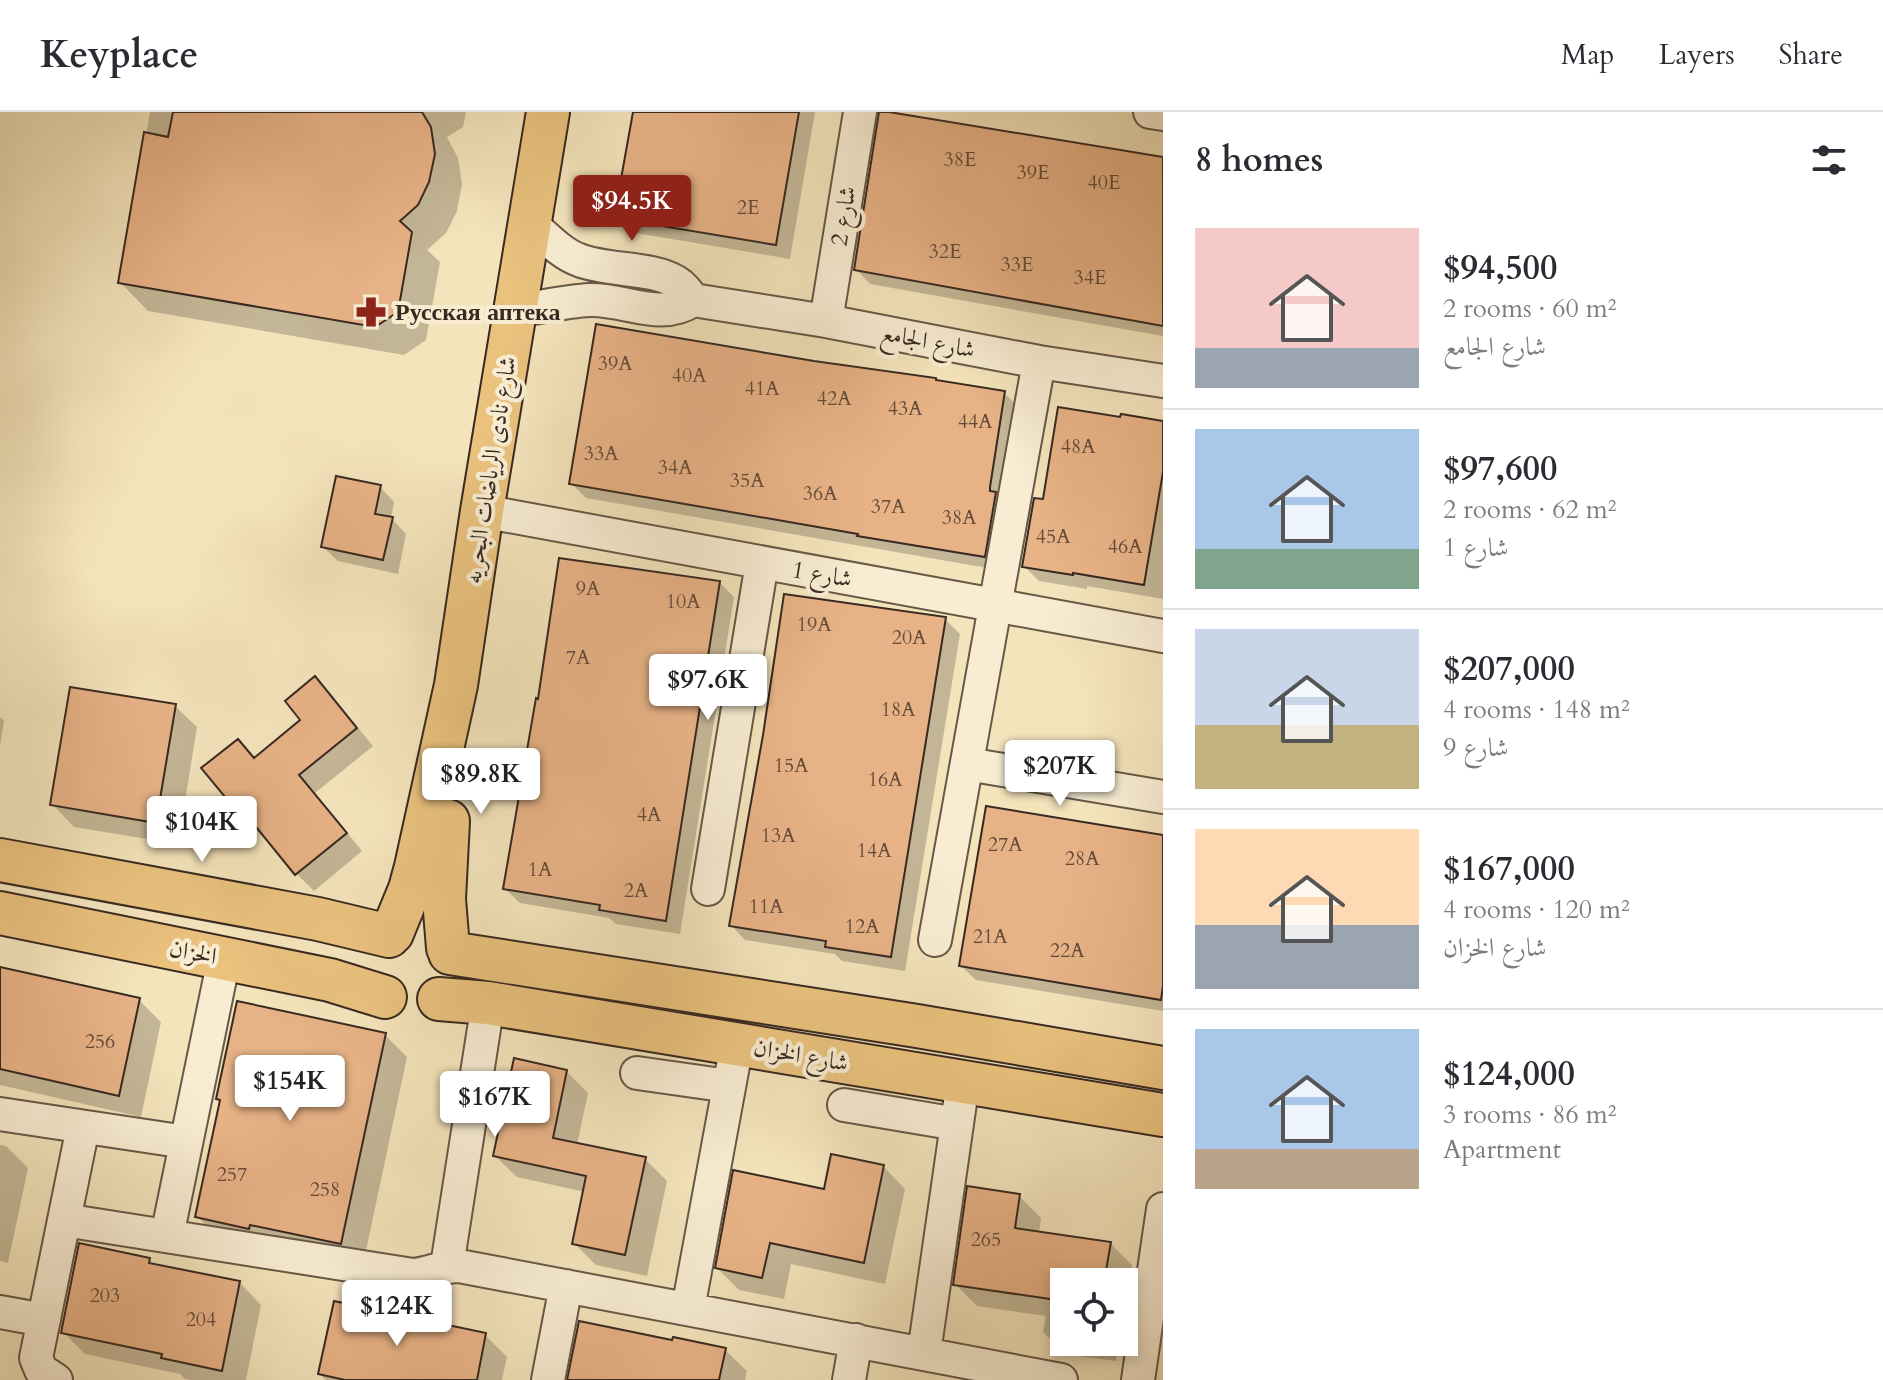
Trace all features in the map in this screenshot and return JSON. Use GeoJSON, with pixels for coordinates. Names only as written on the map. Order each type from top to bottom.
{"type":"FeatureCollection","features":[{"type":"Feature","properties":{"kind":"main road","name":"شارع نادى الرياضات البحريه"},"geometry":{"type":"LineString","coordinates":[[391,935],[416,867],[456,685],[548,112]]}},
{"type":"Feature","properties":{"kind":"main road","name":"شارع نادى الرياضات البحريه"},"geometry":{"type":"LineString","coordinates":[[449,950],[444,920],[444,873],[456,685]]}},
{"type":"Feature","properties":{"kind":"main road"},"geometry":{"type":"LineString","coordinates":[[0,860],[391,935]]}},
{"type":"Feature","properties":{"kind":"main road","name":"الخزان"},"geometry":{"type":"LineString","coordinates":[[0,913],[330,980],[385,997]]}},
{"type":"Feature","properties":{"kind":"main road"},"geometry":{"type":"LineString","coordinates":[[417,927],[429,931],[440,938],[449,950],[452,977],[439,999],[429,1005],[406,1008],[394,1004],[376,985],[373,971],[381,943],[404,928],[417,927]]}},
{"type":"Feature","properties":{"kind":"main road","name":"شارع الخزان"},"geometry":{"type":"LineString","coordinates":[[449,950],[1163,1068]]}},
{"type":"Feature","properties":{"kind":"main road","name":"شارع الخزان"},"geometry":{"type":"LineString","coordinates":[[439,999],[488,1003],[1163,1115]]}},
{"type":"Feature","properties":{"kind":"street","name":"شارع 2"},"geometry":{"type":"LineString","coordinates":[[826,321],[860,112]]}},
{"type":"Feature","properties":{"kind":"street"},"geometry":{"type":"LineString","coordinates":[[1150,112],[1163,114]]}},
{"type":"Feature","properties":{"kind":"street","name":"شارع الجامع"},"geometry":{"type":"LineString","coordinates":[[529,222],[574,259],[661,276],[675,281],[693,300]]}},
{"type":"Feature","properties":{"kind":"street","name":"شارع الجامع"},"geometry":{"type":"LineString","coordinates":[[515,311],[578,300],[610,301],[663,311],[674,310],[693,300],[1163,381]]}},
{"type":"Feature","properties":{"kind":"street"},"geometry":{"type":"LineString","coordinates":[[935,940],[1039,362]]}},
{"type":"Feature","properties":{"kind":"street","name":"شارع 1"},"geometry":{"type":"LineString","coordinates":[[482,511],[1163,636]]}},
{"type":"Feature","properties":{"kind":"street"},"geometry":{"type":"LineString","coordinates":[[708,889],[762,563]]}},
{"type":"Feature","properties":{"kind":"street"},"geometry":{"type":"LineString","coordinates":[[967,764],[1163,797]]}},
{"type":"Feature","properties":{"kind":"street"},"geometry":{"type":"LineString","coordinates":[[167,1236],[224,959]]}},
{"type":"Feature","properties":{"kind":"street"},"geometry":{"type":"LineString","coordinates":[[447,1266],[488,1003]]}},
{"type":"Feature","properties":{"kind":"street"},"geometry":{"type":"LineString","coordinates":[[688,1309],[737,1044]]}},
{"type":"Feature","properties":{"kind":"street"},"geometry":{"type":"LineString","coordinates":[[637,1073],[729,1086]]}},
{"type":"Feature","properties":{"kind":"street"},"geometry":{"type":"LineString","coordinates":[[924,1353],[963,1082]]}},
{"type":"Feature","properties":{"kind":"street"},"geometry":{"type":"LineString","coordinates":[[844,1105],[957,1124]]}},
{"type":"Feature","properties":{"kind":"street"},"geometry":{"type":"LineString","coordinates":[[0,1114],[186,1142]]}},
{"type":"Feature","properties":{"kind":"street"},"geometry":{"type":"LineString","coordinates":[[56,1380],[41,1370],[36,1358],[83,1127]]}},
{"type":"Feature","properties":{"kind":"street"},"geometry":{"type":"LineString","coordinates":[[1138,1380],[1163,1209]]}},
{"type":"Feature","properties":{"kind":"street"},"geometry":{"type":"LineString","coordinates":[[64,1220],[413,1275],[459,1266],[1061,1380]]}},
{"type":"Feature","properties":{"kind":"street"},"geometry":{"type":"LineString","coordinates":[[548,1380],[566,1286]]}},
{"type":"Feature","properties":{"kind":"street"},"geometry":{"type":"LineString","coordinates":[[0,1312],[44,1320]]}},
{"type":"Feature","properties":{"kind":"street"},"geometry":{"type":"LineString","coordinates":[[849,1380],[856,1340]]}},
{"type":"Feature","properties":{"kind":"building"},"geometry":{"type":"Polygon","coordinates":[[[173,112],[422,112],[431,127],[435,154],[429,182],[418,205],[400,221],[412,232],[398,312],[375,327],[118,283],[144,132],[168,137],[173,112]]]}},
{"type":"Feature","properties":{"kind":"building"},"geometry":{"type":"Polygon","coordinates":[[[633,112],[799,112],[776,245],[614,218],[633,112]]]}},
{"type":"Feature","properties":{"kind":"building"},"geometry":{"type":"Polygon","coordinates":[[[879,112],[1163,157],[1163,326],[854,270],[879,112]]]}},
{"type":"Feature","properties":{"kind":"building"},"geometry":{"type":"Polygon","coordinates":[[[596,324],[1005,391],[990,487],[990,491],[996,492],[985,557],[569,484],[596,324]]]}},
{"type":"Feature","properties":{"kind":"building"},"geometry":{"type":"Polygon","coordinates":[[[1058,407],[1163,421],[1163,472],[1144,585],[1022,567],[1034,498],[1043,499],[1058,407]]]}},
{"type":"Feature","properties":{"kind":"building"},"geometry":{"type":"Polygon","coordinates":[[[336,476],[381,485],[375,514],[393,517],[383,560],[321,547],[336,476]]]}},
{"type":"Feature","properties":{"kind":"building"},"geometry":{"type":"Polygon","coordinates":[[[559,558],[720,581],[666,921],[599,910],[600,905],[503,889],[538,699],[559,558]]]}},
{"type":"Feature","properties":{"kind":"building"},"geometry":{"type":"Polygon","coordinates":[[[784,594],[946,617],[891,957],[825,947],[826,941],[729,926],[784,594]]]}},
{"type":"Feature","properties":{"kind":"building"},"geometry":{"type":"Polygon","coordinates":[[[315,676],[357,728],[299,775],[347,833],[295,875],[248,817],[244,820],[201,768],[238,739],[254,758],[300,720],[285,701],[315,676]]]}},
{"type":"Feature","properties":{"kind":"building"},"geometry":{"type":"Polygon","coordinates":[[[70,687],[176,704],[156,823],[50,805],[70,687]]]}},
{"type":"Feature","properties":{"kind":"building"},"geometry":{"type":"Polygon","coordinates":[[[986,806],[1163,835],[1161,1000],[959,966],[986,806]]]}},
{"type":"Feature","properties":{"kind":"building"},"geometry":{"type":"Polygon","coordinates":[[[0,967],[140,998],[119,1096],[0,1069],[0,967]]]}},
{"type":"Feature","properties":{"kind":"building"},"geometry":{"type":"Polygon","coordinates":[[[237,1001],[386,1033],[341,1244],[195,1217],[237,1001]]]}},
{"type":"Feature","properties":{"kind":"building"},"geometry":{"type":"Polygon","coordinates":[[[514,1058],[567,1070],[553,1138],[646,1157],[625,1255],[572,1244],[586,1176],[493,1156],[514,1058]]]}},
{"type":"Feature","properties":{"kind":"building"},"geometry":{"type":"Polygon","coordinates":[[[831,1154],[884,1165],[864,1263],[770,1243],[762,1278],[715,1268],[733,1170],[824,1189],[831,1154]]]}},
{"type":"Feature","properties":{"kind":"building"},"geometry":{"type":"Polygon","coordinates":[[[967,1186],[1020,1194],[1015,1228],[1111,1242],[1106,1268],[1050,1268],[1050,1299],[953,1285],[967,1186]]]}},
{"type":"Feature","properties":{"kind":"building"},"geometry":{"type":"Polygon","coordinates":[[[79,1243],[150,1258],[149,1263],[240,1281],[222,1371],[161,1358],[162,1354],[61,1333],[79,1243]]]}},
{"type":"Feature","properties":{"kind":"building"},"geometry":{"type":"Polygon","coordinates":[[[334,1301],[486,1333],[477,1380],[345,1380],[318,1374],[334,1301]]]}},
{"type":"Feature","properties":{"kind":"building"},"geometry":{"type":"Polygon","coordinates":[[[579,1321],[726,1348],[719,1380],[567,1380],[579,1321]]]}},
{"type":"Feature","properties":{"kind":"place","name":"Русская аптека"},"geometry":{"type":"Point","coordinates":[371,312]}}]}
